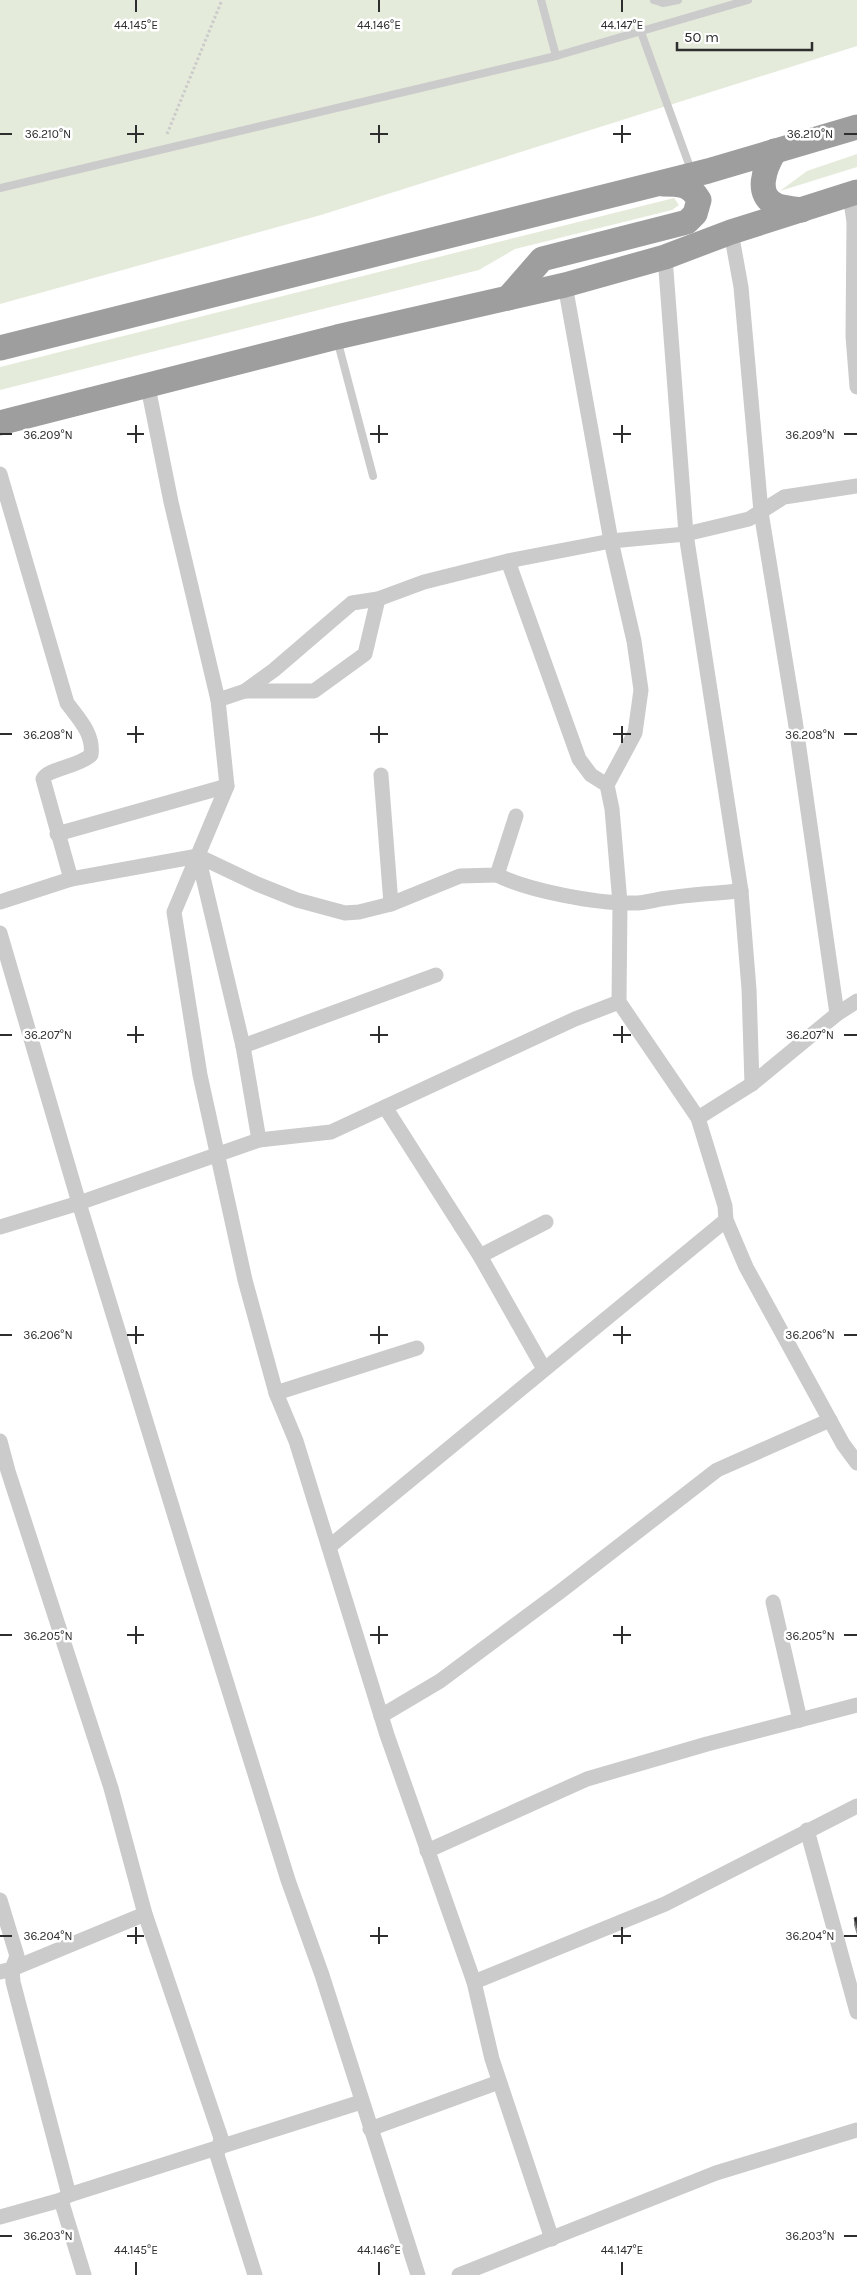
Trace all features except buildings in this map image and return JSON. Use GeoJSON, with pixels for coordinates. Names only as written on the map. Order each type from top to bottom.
{"type":"FeatureCollection","features":[{"type":"Feature","properties":{"kind":"highway"},"geometry":{"type":"LineString","coordinates":[[0,348],[693,175],[857,127]]}},
{"type":"Feature","properties":{"kind":"highway"},"geometry":{"type":"LineString","coordinates":[[775,151],[765,167],[763,180],[766,194],[777,205],[802,210]]}},
{"type":"Feature","properties":{"kind":"highway"},"geometry":{"type":"LineString","coordinates":[[508,298],[542,259],[687,222],[696,214],[699,200],[694,190],[686,186],[655,184]]}},
{"type":"Feature","properties":{"kind":"highway"},"geometry":{"type":"LineString","coordinates":[[0,423],[337,338],[565,285],[664,257],[731,232],[854,194]]}},
{"type":"Feature","properties":{"kind":"street"},"geometry":{"type":"LineString","coordinates":[[854,194],[853,336],[857,387]]}},
{"type":"Feature","properties":{"kind":"street"},"geometry":{"type":"LineString","coordinates":[[731,232],[741,287],[761,512],[795,720],[837,1014]]}},
{"type":"Feature","properties":{"kind":"street"},"geometry":{"type":"LineString","coordinates":[[664,257],[686,534],[741,891],[749,989],[752,1084]]}},
{"type":"Feature","properties":{"kind":"street"},"geometry":{"type":"LineString","coordinates":[[565,285],[610,541],[634,641],[641,690],[635,733],[607,785],[612,809],[620,903],[619,1002],[698,1118],[725,1206],[726,1220],[746,1267],[830,1420],[857,1463]]}},
{"type":"Feature","properties":{"kind":"street"},"geometry":{"type":"LineString","coordinates":[[148,387],[171,502],[218,700],[227,786],[174,912],[200,1075],[245,1280],[276,1393],[296,1441],[381,1716],[474,1982],[499,2082],[552,2239]]}},
{"type":"Feature","properties":{"kind":"street"},"geometry":{"type":"LineString","coordinates":[[0,474],[67,703],[90,736],[92,746],[91,755],[83,762],[44,775],[43,779],[70,878]]}},
{"type":"Feature","properties":{"kind":"street"},"geometry":{"type":"LineString","coordinates":[[218,700],[245,691],[274,670],[352,604],[378,599],[424,582],[508,562],[610,541],[686,534],[749,519],[784,497],[857,486]]}},
{"type":"Feature","properties":{"kind":"street"},"geometry":{"type":"LineString","coordinates":[[508,562],[579,759],[591,775],[607,785]]}},
{"type":"Feature","properties":{"kind":"street"},"geometry":{"type":"LineString","coordinates":[[245,691],[314,691],[365,654],[378,599]]}},
{"type":"Feature","properties":{"kind":"street"},"geometry":{"type":"LineString","coordinates":[[381,775],[391,904]]}},
{"type":"Feature","properties":{"kind":"street"},"geometry":{"type":"LineString","coordinates":[[57,834],[227,786]]}},
{"type":"Feature","properties":{"kind":"street"},"geometry":{"type":"LineString","coordinates":[[497,875],[516,816]]}},
{"type":"Feature","properties":{"kind":"street"},"geometry":{"type":"LineString","coordinates":[[0,902],[70,878],[198,856],[257,884],[325,909],[345,913],[359,912],[391,904],[460,876],[497,875],[515,884],[572,896],[620,903],[636,903],[698,894],[741,891]]}},
{"type":"Feature","properties":{"kind":"street"},"geometry":{"type":"LineString","coordinates":[[198,856],[243,1046],[259,1140]]}},
{"type":"Feature","properties":{"kind":"street"},"geometry":{"type":"LineString","coordinates":[[0,933],[79,1203],[285,1871],[322,1975],[361,2102],[418,2275]]}},
{"type":"Feature","properties":{"kind":"street"},"geometry":{"type":"LineString","coordinates":[[243,1046],[436,975]]}},
{"type":"Feature","properties":{"kind":"street"},"geometry":{"type":"LineString","coordinates":[[698,1118],[752,1084],[837,1014],[857,1001]]}},
{"type":"Feature","properties":{"kind":"street"},"geometry":{"type":"LineString","coordinates":[[0,1227],[79,1203],[259,1140],[331,1132],[575,1019],[619,1002]]}},
{"type":"Feature","properties":{"kind":"street"},"geometry":{"type":"LineString","coordinates":[[385,1107],[480,1256],[544,1370]]}},
{"type":"Feature","properties":{"kind":"street"},"geometry":{"type":"LineString","coordinates":[[329,1547],[726,1220]]}},
{"type":"Feature","properties":{"kind":"street"},"geometry":{"type":"LineString","coordinates":[[480,1256],[546,1222]]}},
{"type":"Feature","properties":{"kind":"street"},"geometry":{"type":"LineString","coordinates":[[276,1393],[417,1348]]}},
{"type":"Feature","properties":{"kind":"street"},"geometry":{"type":"LineString","coordinates":[[381,1716],[440,1681],[561,1591],[717,1470],[830,1420]]}},
{"type":"Feature","properties":{"kind":"street"},"geometry":{"type":"LineString","coordinates":[[0,1441],[111,1788],[144,1914],[221,2138],[217,2155],[255,2275]]}},
{"type":"Feature","properties":{"kind":"street"},"geometry":{"type":"LineString","coordinates":[[773,1602],[800,1720]]}},
{"type":"Feature","properties":{"kind":"street"},"geometry":{"type":"LineString","coordinates":[[427,1851],[587,1779],[707,1744],[857,1705]]}},
{"type":"Feature","properties":{"kind":"street"},"geometry":{"type":"LineString","coordinates":[[474,1982],[665,1904],[737,1869],[807,1830],[857,1806]]}},
{"type":"Feature","properties":{"kind":"street"},"geometry":{"type":"LineString","coordinates":[[807,1830],[857,2012]]}},
{"type":"Feature","properties":{"kind":"street"},"geometry":{"type":"LineString","coordinates":[[0,1900],[17,1956],[6,1970]]}},
{"type":"Feature","properties":{"kind":"street"},"geometry":{"type":"LineString","coordinates":[[6,1970],[144,1914]]}},
{"type":"Feature","properties":{"kind":"street"},"geometry":{"type":"LineString","coordinates":[[6,1970],[13,1982],[84,2275]]}},
{"type":"Feature","properties":{"kind":"street"},"geometry":{"type":"LineString","coordinates":[[370,2130],[499,2082]]}},
{"type":"Feature","properties":{"kind":"street"},"geometry":{"type":"LineString","coordinates":[[0,2217],[361,2102]]}},
{"type":"Feature","properties":{"kind":"street"},"geometry":{"type":"LineString","coordinates":[[458,2275],[716,2173],[857,2130]]}},
{"type":"Feature","properties":{"kind":"lane"},"geometry":{"type":"LineString","coordinates":[[540,0],[556,56]]}},
{"type":"Feature","properties":{"kind":"lane"},"geometry":{"type":"LineString","coordinates":[[654,0],[663,3],[678,0]]}},
{"type":"Feature","properties":{"kind":"lane"},"geometry":{"type":"LineString","coordinates":[[0,188],[556,56],[748,0]]}},
{"type":"Feature","properties":{"kind":"lane"},"geometry":{"type":"LineString","coordinates":[[641,32],[693,175]]}},
{"type":"Feature","properties":{"kind":"lane"},"geometry":{"type":"LineString","coordinates":[[337,338],[374,476]]}},
{"type":"Feature","properties":{"kind":"path"},"geometry":{"type":"LineString","coordinates":[[167,134],[222,0]]}},
{"type":"Feature","properties":{"kind":"green space"},"geometry":{"type":"Polygon","coordinates":[[[0,0],[857,0],[857,46],[321,215],[0,304],[0,0]]]}},
{"type":"Feature","properties":{"kind":"green space"},"geometry":{"type":"Polygon","coordinates":[[[857,154],[857,167],[780,191],[807,171],[857,154]]]}},
{"type":"Feature","properties":{"kind":"green space"},"geometry":{"type":"Polygon","coordinates":[[[674,198],[679,205],[672,210],[515,249],[479,270],[0,390],[0,367],[674,198]]]}}]}
